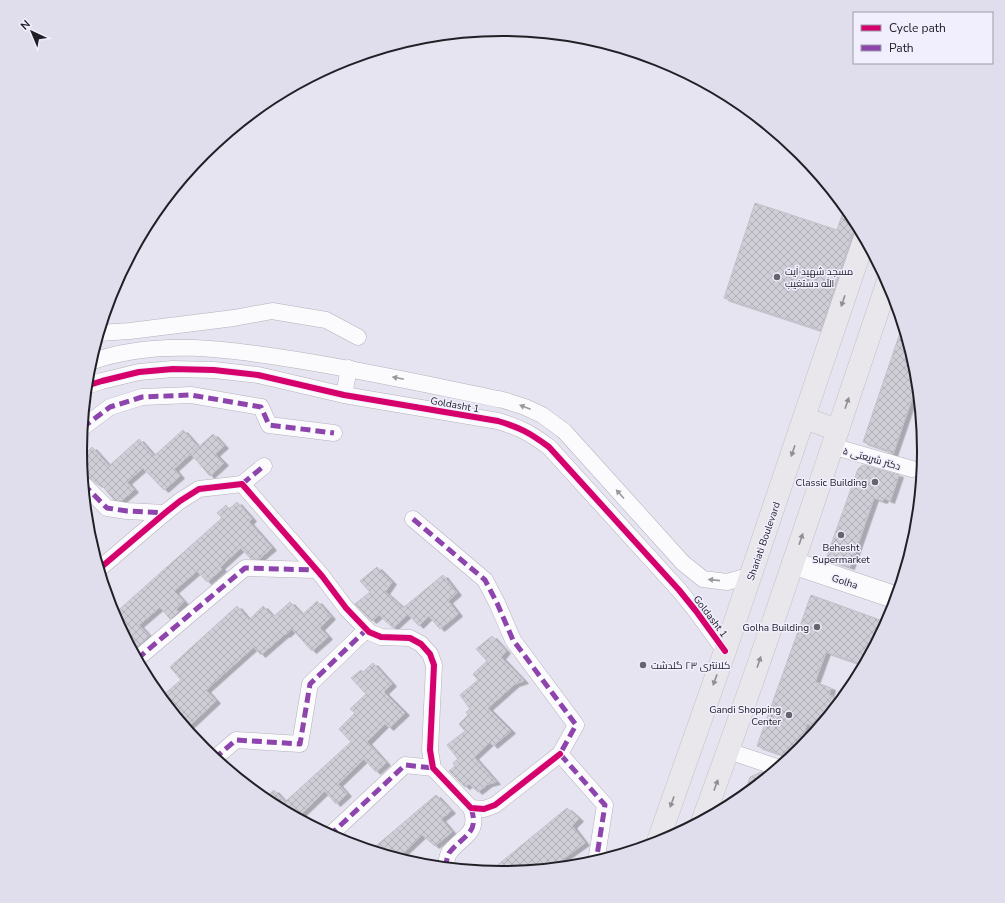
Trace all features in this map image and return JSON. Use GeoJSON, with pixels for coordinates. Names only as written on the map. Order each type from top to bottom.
{"type":"FeatureCollection","features":[{"type":"Feature","properties":{"kind":"main road","name":"Shariati Boulevard"},"geometry":{"type":"LineString","coordinates":[[660,836],[726,651],[862,245]]}},
{"type":"Feature","properties":{"kind":"main road"},"geometry":{"type":"LineString","coordinates":[[705,814],[793,563],[885,290]]}},
{"type":"Feature","properties":{"kind":"main road"},"geometry":{"type":"LineString","coordinates":[[804,418],[835,438]]}},
{"type":"Feature","properties":{"kind":"street"},"geometry":{"type":"LineString","coordinates":[[104,333],[130,331],[234,318],[272,311],[326,320],[358,337]]}},
{"type":"Feature","properties":{"kind":"street","name":"Goldasht 1"},"geometry":{"type":"LineString","coordinates":[[97,360],[136,350],[216,348],[350,368],[503,400],[525,407],[542,415],[564,431],[683,563],[703,579],[726,582],[752,575]]}},
{"type":"Feature","properties":{"kind":"street"},"geometry":{"type":"LineString","coordinates":[[344,395],[350,368]]}},
{"type":"Feature","properties":{"kind":"street","name":"Goldasht 1"},"geometry":{"type":"LineString","coordinates":[[93,384],[139,372],[173,369],[214,370],[258,375],[344,395],[498,421],[517,427],[530,433],[549,447],[679,590],[726,651]]}},
{"type":"Feature","properties":{"kind":"street"},"geometry":{"type":"LineString","coordinates":[[88,423],[110,407],[142,397],[191,395],[261,407],[269,425],[334,433]]}},
{"type":"Feature","properties":{"kind":"street","name":"۵ دکتر شریعتی"},"geometry":{"type":"LineString","coordinates":[[835,438],[912,469]]}},
{"type":"Feature","properties":{"kind":"street"},"geometry":{"type":"LineString","coordinates":[[103,566],[180,501],[199,489],[242,484],[264,466]]}},
{"type":"Feature","properties":{"kind":"street"},"geometry":{"type":"LineString","coordinates":[[242,484],[346,608],[370,632],[380,637],[410,638],[421,644],[430,654],[434,665],[430,750],[433,768],[471,808],[474,819],[473,827],[448,854],[446,863]]}},
{"type":"Feature","properties":{"kind":"street"},"geometry":{"type":"LineString","coordinates":[[89,490],[107,508],[127,511],[165,513]]}},
{"type":"Feature","properties":{"kind":"street"},"geometry":{"type":"LineString","coordinates":[[617,522],[632,507]]}},
{"type":"Feature","properties":{"kind":"street"},"geometry":{"type":"LineString","coordinates":[[412,519],[485,580],[513,640],[576,725],[560,754],[495,805],[484,809],[471,808]]}},
{"type":"Feature","properties":{"kind":"street","name":"Golha"},"geometry":{"type":"LineString","coordinates":[[793,563],[892,596]]}},
{"type":"Feature","properties":{"kind":"street"},"geometry":{"type":"LineString","coordinates":[[141,656],[245,568],[315,570]]}},
{"type":"Feature","properties":{"kind":"street"},"geometry":{"type":"LineString","coordinates":[[219,755],[236,740],[300,744],[310,684],[367,629]]}},
{"type":"Feature","properties":{"kind":"street"},"geometry":{"type":"LineString","coordinates":[[728,751],[774,766]]}},
{"type":"Feature","properties":{"kind":"street"},"geometry":{"type":"LineString","coordinates":[[560,754],[605,806],[597,856]]}},
{"type":"Feature","properties":{"kind":"street"},"geometry":{"type":"LineString","coordinates":[[334,831],[406,765],[433,768]]}},
{"type":"Feature","properties":{"kind":"building","name":"مسجد شهید آیت الله دستغیب"},"geometry":{"type":"Polygon","coordinates":[[[755,203],[837,230],[843,213],[854,231],[821,330],[724,298],[755,203]]]}},
{"type":"Feature","properties":{"kind":"building"},"geometry":{"type":"Polygon","coordinates":[[[900,332],[910,370],[914,394],[893,454],[888,452],[890,451],[863,442],[900,332]]]}},
{"type":"Feature","properties":{"kind":"building"},"geometry":{"type":"Polygon","coordinates":[[[183,430],[198,447],[174,469],[180,476],[164,490],[143,468],[127,482],[134,490],[121,501],[114,500],[100,483],[98,485],[88,477],[87,452],[92,447],[109,466],[139,439],[154,456],[183,430]]]}},
{"type":"Feature","properties":{"kind":"building"},"geometry":{"type":"Polygon","coordinates":[[[213,434],[224,446],[215,454],[224,463],[210,476],[191,454],[213,434]]]}},
{"type":"Feature","properties":{"kind":"building"},"geometry":{"type":"Polygon","coordinates":[[[863,465],[899,475],[890,501],[884,498],[883,501],[874,498],[850,567],[826,559],[858,469],[863,465]]]}},
{"type":"Feature","properties":{"kind":"building"},"geometry":{"type":"Polygon","coordinates":[[[237,502],[252,519],[249,522],[272,548],[259,559],[251,559],[241,548],[220,567],[222,569],[207,582],[197,571],[174,591],[184,602],[176,609],[178,612],[170,619],[160,607],[139,625],[149,636],[137,647],[119,610],[222,518],[217,513],[226,505],[229,509],[237,502]]]}},
{"type":"Feature","properties":{"kind":"building"},"geometry":{"type":"Polygon","coordinates":[[[377,567],[392,582],[385,592],[403,608],[443,575],[457,593],[448,601],[458,614],[440,629],[429,616],[419,626],[408,614],[393,628],[379,615],[372,621],[355,604],[370,592],[360,581],[377,567]]]}},
{"type":"Feature","properties":{"kind":"building"},"geometry":{"type":"Polygon","coordinates":[[[811,595],[880,620],[874,637],[859,663],[826,652],[815,682],[831,688],[829,695],[837,698],[814,726],[807,724],[802,739],[796,745],[785,756],[757,746],[811,595]]]}},
{"type":"Feature","properties":{"kind":"building"},"geometry":{"type":"Polygon","coordinates":[[[317,601],[331,617],[320,628],[328,637],[312,651],[292,629],[261,655],[254,647],[206,690],[216,701],[190,725],[165,693],[181,680],[170,667],[237,606],[249,620],[263,606],[273,617],[290,602],[302,615],[317,601]]]}},
{"type":"Feature","properties":{"kind":"building"},"geometry":{"type":"Polygon","coordinates":[[[492,636],[506,651],[501,657],[524,681],[515,684],[488,708],[511,731],[493,746],[490,742],[474,757],[496,782],[488,784],[478,792],[469,784],[465,787],[449,771],[455,766],[453,763],[458,759],[447,745],[465,731],[459,724],[468,715],[466,712],[470,709],[460,695],[478,680],[473,674],[487,661],[476,649],[492,636]]]}},
{"type":"Feature","properties":{"kind":"building"},"geometry":{"type":"Polygon","coordinates":[[[373,663],[392,684],[384,692],[405,713],[389,728],[385,724],[367,742],[386,763],[376,772],[364,759],[338,784],[347,794],[336,804],[325,791],[301,814],[269,795],[274,790],[285,802],[351,742],[339,729],[355,713],[350,709],[366,694],[351,678],[361,670],[363,672],[373,663]]]}},
{"type":"Feature","properties":{"kind":"building"},"geometry":{"type":"Polygon","coordinates":[[[761,772],[765,773],[747,787],[750,777],[761,772]]]}},
{"type":"Feature","properties":{"kind":"building"},"geometry":{"type":"Polygon","coordinates":[[[436,795],[451,811],[441,819],[452,832],[435,846],[422,835],[403,853],[405,855],[375,847],[436,795]]]}},
{"type":"Feature","properties":{"kind":"building"},"geometry":{"type":"Polygon","coordinates":[[[567,808],[579,819],[572,826],[585,843],[557,863],[530,866],[496,867],[567,808]]]}},
{"type":"Feature","properties":{"kind":"marked path"},"geometry":{"type":"LineString","coordinates":[[88,423],[110,407],[142,397],[191,395],[261,407],[269,425],[334,433]]}},
{"type":"Feature","properties":{"kind":"marked path"},"geometry":{"type":"LineString","coordinates":[[242,484],[264,466]]}},
{"type":"Feature","properties":{"kind":"marked path"},"geometry":{"type":"LineString","coordinates":[[89,490],[107,508],[127,511],[165,513]]}},
{"type":"Feature","properties":{"kind":"marked path"},"geometry":{"type":"LineString","coordinates":[[413,519],[485,580],[513,640],[576,725],[560,754],[605,805],[597,856]]}},
{"type":"Feature","properties":{"kind":"marked path"},"geometry":{"type":"LineString","coordinates":[[141,656],[245,568],[315,570]]}},
{"type":"Feature","properties":{"kind":"marked path"},"geometry":{"type":"LineString","coordinates":[[219,755],[236,740],[300,744],[310,684],[367,629]]}},
{"type":"Feature","properties":{"kind":"marked path"},"geometry":{"type":"LineString","coordinates":[[334,831],[405,765],[433,768]]}},
{"type":"Feature","properties":{"kind":"marked path"},"geometry":{"type":"LineString","coordinates":[[446,863],[449,853],[469,834],[472,829],[473,817],[471,808]]}},
{"type":"Feature","properties":{"kind":"cycle path"},"geometry":{"type":"LineString","coordinates":[[93,384],[139,372],[173,369],[214,370],[258,375],[344,395],[498,421],[513,426],[531,434],[549,447],[679,590],[725,651]]}},
{"type":"Feature","properties":{"kind":"cycle path"},"geometry":{"type":"LineString","coordinates":[[103,566],[180,501],[199,489],[242,484],[322,576],[346,608],[369,632],[381,637],[410,638],[421,644],[430,654],[434,665],[430,750],[433,768],[471,808],[484,809],[495,805],[560,754]]}},
{"type":"Feature","properties":{"kind":"place","name":"مسجد شهید آیت الله دستغیب"},"geometry":{"type":"Point","coordinates":[777,277]}},
{"type":"Feature","properties":{"kind":"place","name":"Classic Building"},"geometry":{"type":"Point","coordinates":[875,482]}},
{"type":"Feature","properties":{"kind":"place","name":"Behesht Supermarket"},"geometry":{"type":"Point","coordinates":[841,535]}},
{"type":"Feature","properties":{"kind":"place","name":"Golha Building"},"geometry":{"type":"Point","coordinates":[817,627]}},
{"type":"Feature","properties":{"kind":"place","name":"کلانتری ۲۳ گلدشت"},"geometry":{"type":"Point","coordinates":[643,665]}},
{"type":"Feature","properties":{"kind":"place","name":"Gandi Shopping Center"},"geometry":{"type":"Point","coordinates":[789,715]}}]}
